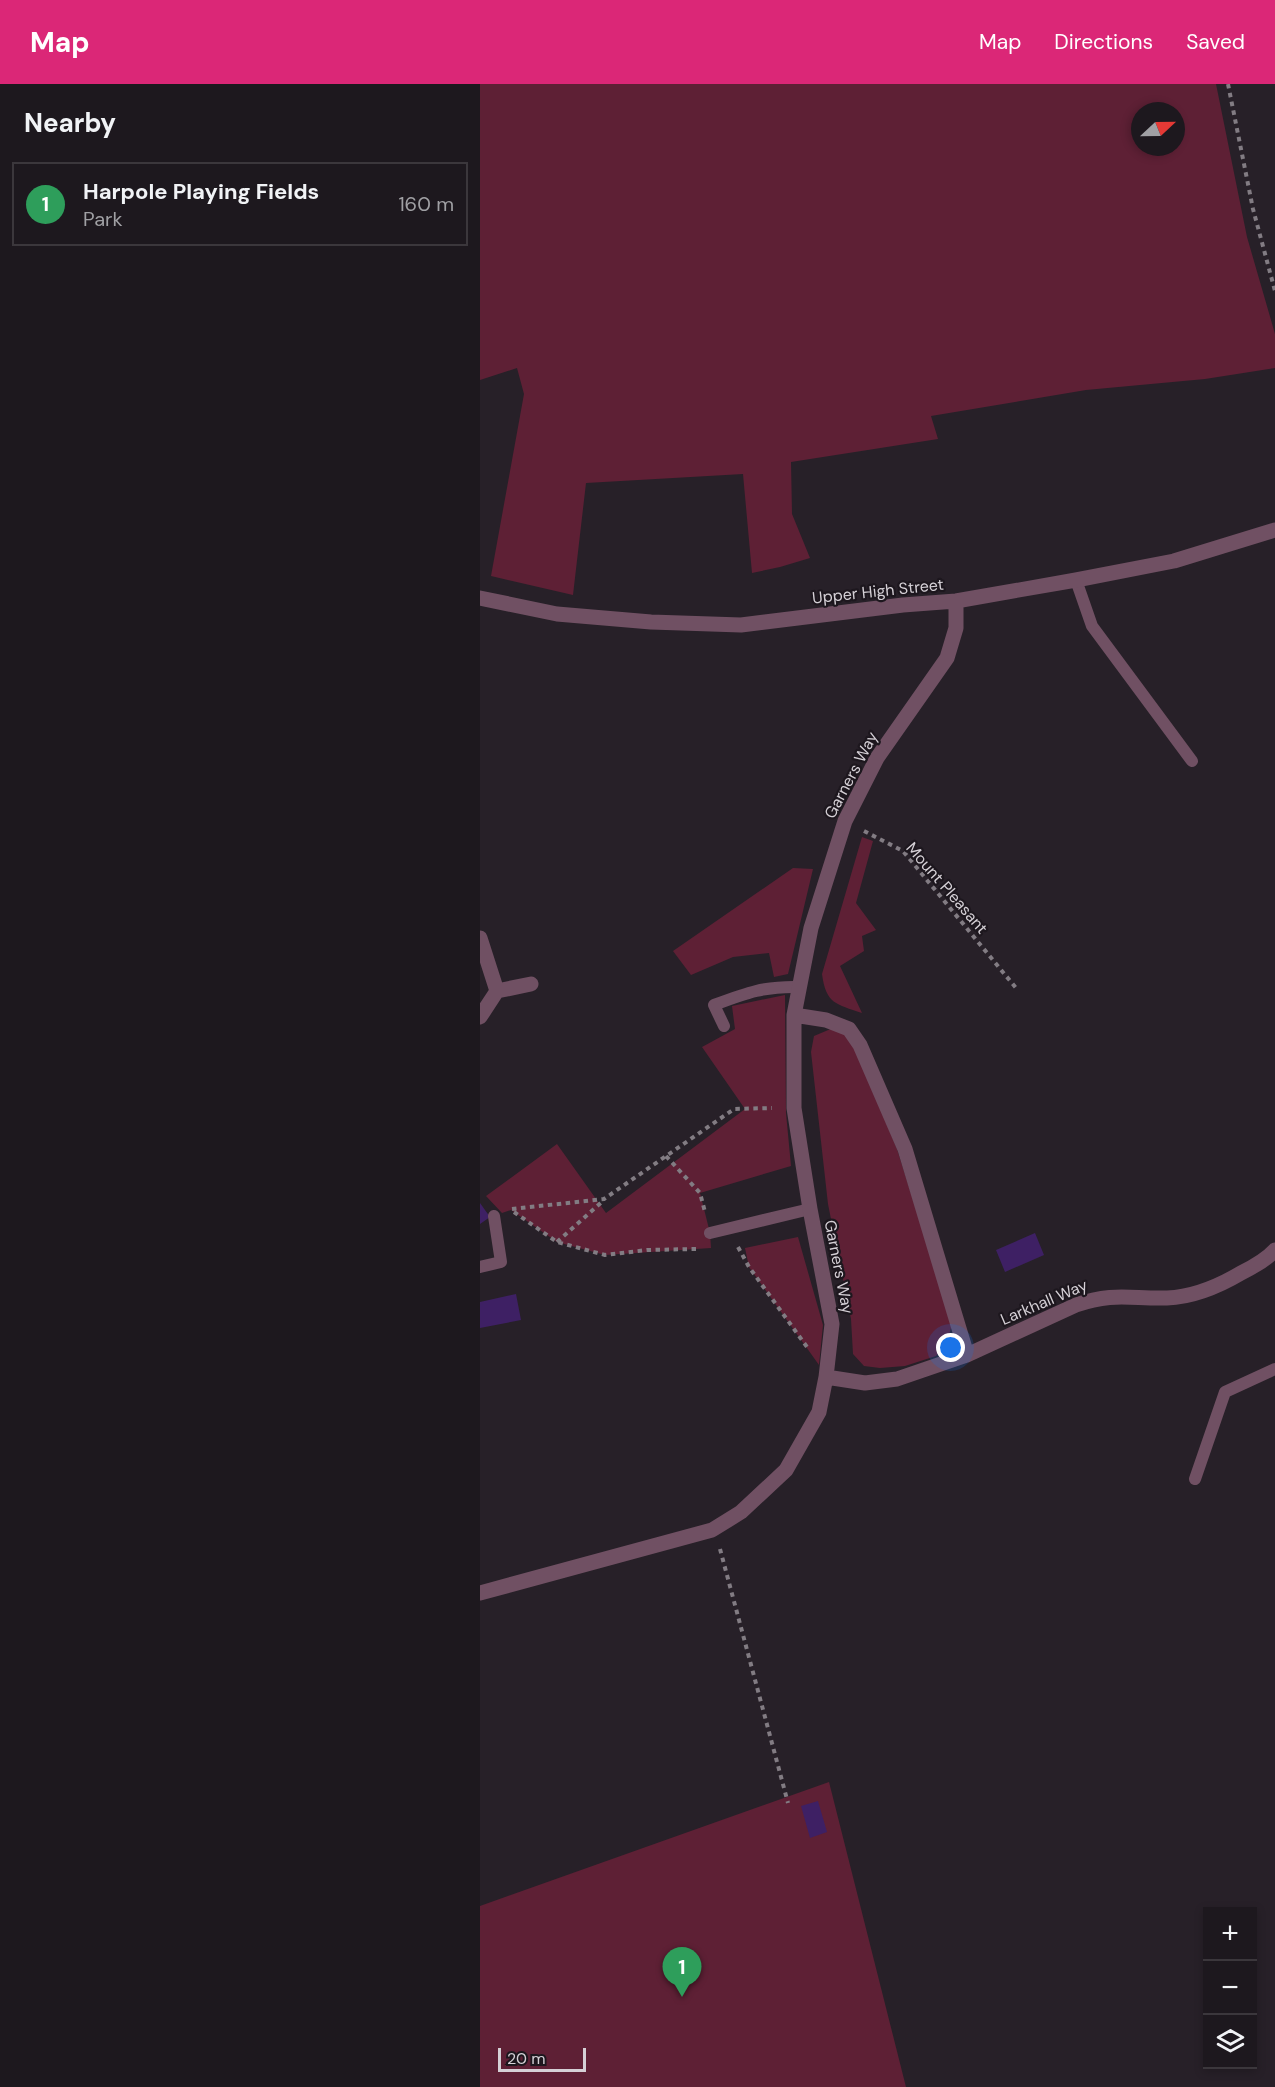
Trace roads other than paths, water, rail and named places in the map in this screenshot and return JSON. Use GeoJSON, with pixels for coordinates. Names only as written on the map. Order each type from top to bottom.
{"type":"FeatureCollection","features":[{"type":"Feature","properties":{"kind":"street","name":"Upper High Street"},"geometry":{"type":"LineString","coordinates":[[480,598],[557,614],[651,622],[741,625],[903,605],[956,601],[1076,580],[1174,561],[1275,530]]}},
{"type":"Feature","properties":{"kind":"street","name":"Garners Way"},"geometry":{"type":"LineString","coordinates":[[480,1593],[712,1530],[741,1512],[786,1470],[819,1412],[826,1377],[832,1324],[794,1108],[795,1015],[810,928],[845,821],[877,758],[947,658],[956,628],[956,601]]}},
{"type":"Feature","properties":{"kind":"street"},"geometry":{"type":"LineString","coordinates":[[480,938],[497,991]]}},
{"type":"Feature","properties":{"kind":"street"},"geometry":{"type":"LineString","coordinates":[[480,1017],[497,991],[531,984]]}},
{"type":"Feature","properties":{"kind":"street"},"geometry":{"type":"LineString","coordinates":[[795,1015],[826,1020],[849,1029],[860,1045],[905,1149],[967,1355]]}},
{"type":"Feature","properties":{"kind":"street","name":"Larkhall Way"},"geometry":{"type":"LineString","coordinates":[[826,1377],[865,1383],[897,1379],[967,1355],[1094,1299],[1109,1296],[1168,1298],[1194,1294],[1221,1284],[1274,1252]]}},
{"type":"Feature","properties":{"kind":"lane"},"geometry":{"type":"LineString","coordinates":[[1076,580],[1092,627],[1192,761]]}},
{"type":"Feature","properties":{"kind":"lane"},"geometry":{"type":"LineString","coordinates":[[724,1026],[714,1005],[748,992],[774,986],[800,987]]}},
{"type":"Feature","properties":{"kind":"lane"},"geometry":{"type":"LineString","coordinates":[[710,1233],[810,1209]]}},
{"type":"Feature","properties":{"kind":"lane"},"geometry":{"type":"LineString","coordinates":[[480,1267],[501,1262],[494,1216]]}},
{"type":"Feature","properties":{"kind":"lane"},"geometry":{"type":"LineString","coordinates":[[1195,1479],[1226,1392],[1275,1369]]}},
{"type":"Feature","properties":{"kind":"place","name":"Harpole Playing Fields"},"geometry":{"type":"Point","coordinates":[682,1997]}}]}
